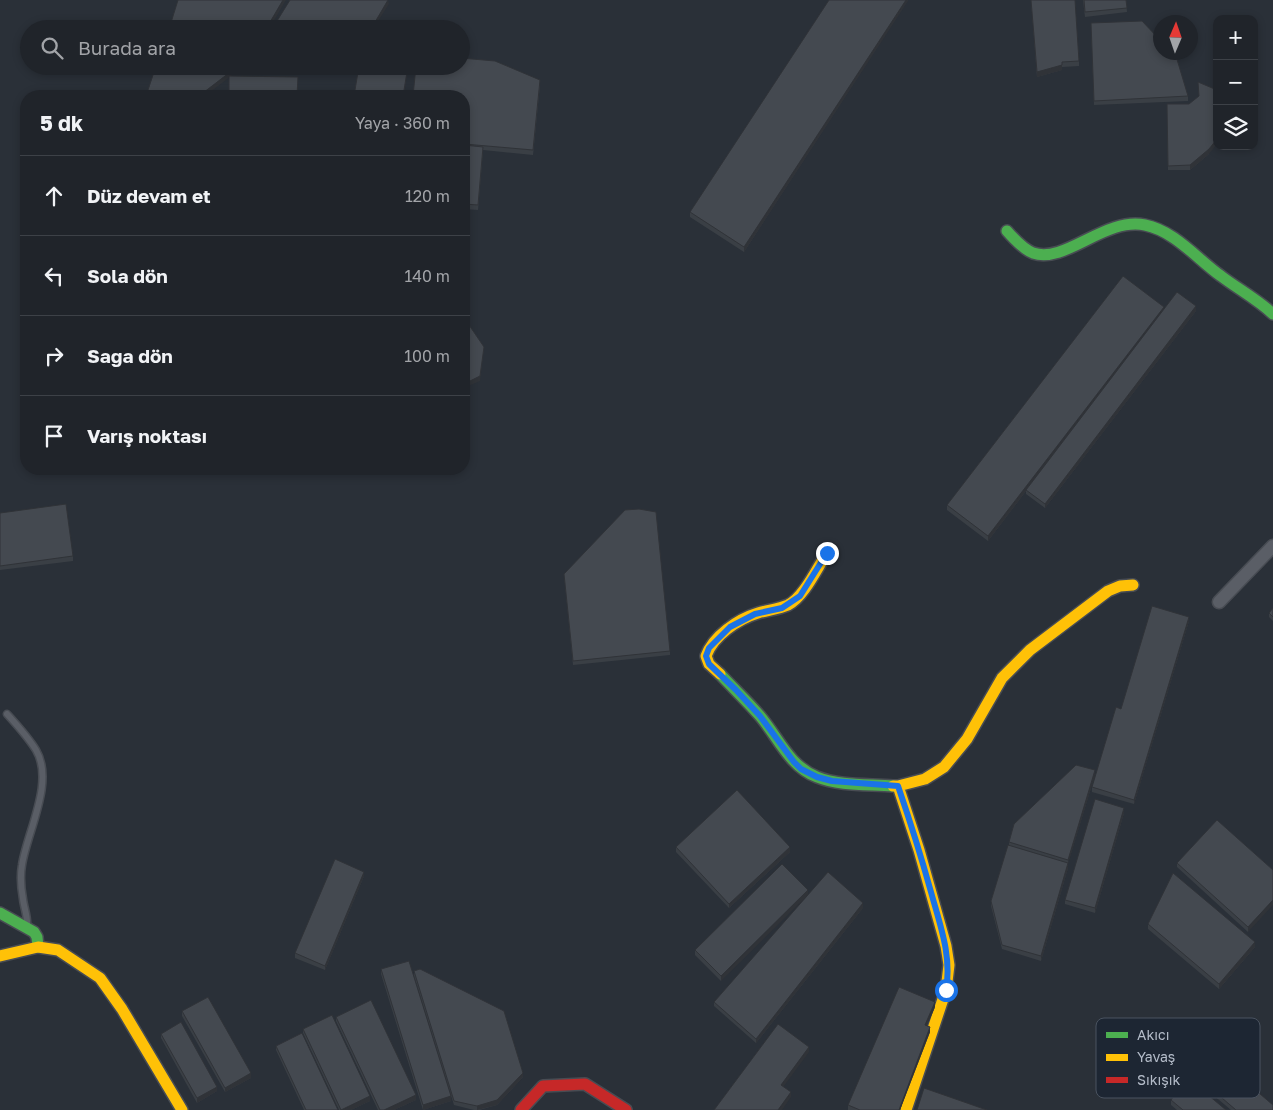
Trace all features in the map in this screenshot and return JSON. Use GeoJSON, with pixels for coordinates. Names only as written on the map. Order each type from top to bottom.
{"type":"FeatureCollection","features":[{"type":"Feature","properties":{"kind":"street"},"geometry":{"type":"LineString","coordinates":[[1006,231],[1028,250],[1033,253],[1046,255],[1058,252],[1118,226],[1136,224],[1155,228],[1180,243],[1221,276],[1260,301],[1273,314]]}},
{"type":"Feature","properties":{"kind":"street"},"geometry":{"type":"LineString","coordinates":[[1219,602],[1273,546]]}},
{"type":"Feature","properties":{"kind":"street"},"geometry":{"type":"LineString","coordinates":[[827,553],[800,596],[782,608],[750,616],[730,627],[709,648],[707,660],[711,667],[760,716],[801,769],[817,777],[832,781],[898,786],[925,779],[944,767],[967,739],[1002,678],[1030,650],[1108,590],[1120,586],[1133,585]]}},
{"type":"Feature","properties":{"kind":"street"},"geometry":{"type":"LineString","coordinates":[[898,786],[919,850],[946,946],[949,965],[946,990],[906,1110]]}},
{"type":"Feature","properties":{"kind":"street"},"geometry":{"type":"LineString","coordinates":[[0,913],[27,927],[37,937],[38,947]]}},
{"type":"Feature","properties":{"kind":"street"},"geometry":{"type":"LineString","coordinates":[[0,956],[38,947],[58,950],[100,978],[122,1009],[182,1110]]}},
{"type":"Feature","properties":{"kind":"street"},"geometry":{"type":"LineString","coordinates":[[521,1110],[543,1086],[585,1084],[626,1110]]}},
{"type":"Feature","properties":{"kind":"lane"},"geometry":{"type":"LineString","coordinates":[[7,714],[36,751],[42,773],[40,793],[20,879],[27,927]]}},
{"type":"Feature","properties":{"kind":"building"},"geometry":{"type":"Polygon","coordinates":[[[178,0],[283,0],[271,20],[172,20],[178,0]]]}},
{"type":"Feature","properties":{"kind":"building"},"geometry":{"type":"Polygon","coordinates":[[[290,0],[388,0],[376,20],[278,20],[290,0]]]}},
{"type":"Feature","properties":{"kind":"building"},"geometry":{"type":"Polygon","coordinates":[[[829,0],[906,0],[744,247],[690,212],[829,0]]]}},
{"type":"Feature","properties":{"kind":"building"},"geometry":{"type":"Polygon","coordinates":[[[1031,0],[1075,0],[1079,61],[1062,62],[1062,65],[1037,72],[1031,0]]]}},
{"type":"Feature","properties":{"kind":"building"},"geometry":{"type":"Polygon","coordinates":[[[1084,0],[1126,0],[1127,8],[1085,12],[1084,0]]]}},
{"type":"Feature","properties":{"kind":"building"},"geometry":{"type":"Polygon","coordinates":[[[1142,21],[1153,33],[1153,60],[1177,60],[1188,96],[1094,101],[1091,23],[1142,21]]]}},
{"type":"Feature","properties":{"kind":"building"},"geometry":{"type":"Polygon","coordinates":[[[470,59],[495,61],[540,80],[533,150],[470,145],[470,90],[414,90],[415,75],[470,75],[470,59]]]}},
{"type":"Feature","properties":{"kind":"building"},"geometry":{"type":"Polygon","coordinates":[[[153,75],[226,75],[207,90],[148,90],[153,75]]]}},
{"type":"Feature","properties":{"kind":"building"},"geometry":{"type":"Polygon","coordinates":[[[358,75],[406,75],[404,90],[355,90],[358,75]]]}},
{"type":"Feature","properties":{"kind":"building"},"geometry":{"type":"Polygon","coordinates":[[[229,76],[298,77],[297,90],[229,90],[229,76]]]}},
{"type":"Feature","properties":{"kind":"building"},"geometry":{"type":"Polygon","coordinates":[[[1198,82],[1213,88],[1213,144],[1190,165],[1168,166],[1167,104],[1189,104],[1199,96],[1198,82]]]}},
{"type":"Feature","properties":{"kind":"building"},"geometry":{"type":"Polygon","coordinates":[[[470,146],[483,147],[478,205],[470,204],[470,146]]]}},
{"type":"Feature","properties":{"kind":"building"},"geometry":{"type":"Polygon","coordinates":[[[1123,276],[1164,307],[988,536],[947,505],[1123,276]]]}},
{"type":"Feature","properties":{"kind":"building"},"geometry":{"type":"Polygon","coordinates":[[[1177,292],[1196,306],[1045,504],[1026,490],[1177,292]]]}},
{"type":"Feature","properties":{"kind":"building"},"geometry":{"type":"Polygon","coordinates":[[[470,326],[484,347],[480,376],[470,381],[470,326]]]}},
{"type":"Feature","properties":{"kind":"building"},"geometry":{"type":"Polygon","coordinates":[[[66,504],[73,556],[0,566],[0,513],[66,504]]]}},
{"type":"Feature","properties":{"kind":"building"},"geometry":{"type":"Polygon","coordinates":[[[639,509],[656,512],[670,651],[573,661],[564,574],[625,510],[639,509]]]}},
{"type":"Feature","properties":{"kind":"building"},"geometry":{"type":"Polygon","coordinates":[[[1152,606],[1189,617],[1134,800],[1092,787],[1116,707],[1121,709],[1152,606]]]}},
{"type":"Feature","properties":{"kind":"building"},"geometry":{"type":"Polygon","coordinates":[[[1273,608],[1273,617],[1269,613],[1273,608]]]}},
{"type":"Feature","properties":{"kind":"building"},"geometry":{"type":"Polygon","coordinates":[[[1076,765],[1095,770],[1068,860],[1009,842],[1014,824],[1076,765]]]}},
{"type":"Feature","properties":{"kind":"building"},"geometry":{"type":"Polygon","coordinates":[[[737,790],[790,847],[729,904],[676,847],[737,790]]]}},
{"type":"Feature","properties":{"kind":"building"},"geometry":{"type":"Polygon","coordinates":[[[1095,799],[1124,808],[1095,908],[1065,900],[1095,799]]]}},
{"type":"Feature","properties":{"kind":"building"},"geometry":{"type":"Polygon","coordinates":[[[1217,820],[1273,870],[1273,900],[1248,927],[1177,863],[1217,820]]]}},
{"type":"Feature","properties":{"kind":"building"},"geometry":{"type":"Polygon","coordinates":[[[1008,845],[1068,863],[1041,956],[1002,945],[991,901],[1008,845]]]}},
{"type":"Feature","properties":{"kind":"building"},"geometry":{"type":"Polygon","coordinates":[[[335,859],[364,872],[325,966],[295,953],[335,859]]]}},
{"type":"Feature","properties":{"kind":"building"},"geometry":{"type":"Polygon","coordinates":[[[782,864],[808,890],[721,976],[695,950],[782,864]]]}},
{"type":"Feature","properties":{"kind":"building"},"geometry":{"type":"Polygon","coordinates":[[[828,872],[863,903],[756,1039],[714,1002],[828,872]]]}},
{"type":"Feature","properties":{"kind":"building"},"geometry":{"type":"Polygon","coordinates":[[[1173,873],[1255,942],[1219,984],[1148,924],[1173,873]]]}},
{"type":"Feature","properties":{"kind":"building"},"geometry":{"type":"Polygon","coordinates":[[[409,961],[451,1096],[423,1105],[381,969],[409,961]]]}},
{"type":"Feature","properties":{"kind":"building"},"geometry":{"type":"Polygon","coordinates":[[[420,969],[504,1011],[523,1073],[497,1100],[477,1106],[454,1101],[414,971],[420,969]]]}},
{"type":"Feature","properties":{"kind":"building"},"geometry":{"type":"Polygon","coordinates":[[[899,987],[935,1002],[925,1025],[930,1027],[899,1110],[860,1110],[848,1105],[899,987]]]}},
{"type":"Feature","properties":{"kind":"building"},"geometry":{"type":"Polygon","coordinates":[[[208,997],[251,1073],[225,1088],[182,1011],[208,997]]]}},
{"type":"Feature","properties":{"kind":"building"},"geometry":{"type":"Polygon","coordinates":[[[371,1000],[416,1095],[384,1110],[380,1110],[336,1017],[371,1000]]]}},
{"type":"Feature","properties":{"kind":"building"},"geometry":{"type":"Polygon","coordinates":[[[332,1015],[370,1096],[341,1110],[303,1029],[332,1015]]]}},
{"type":"Feature","properties":{"kind":"building"},"geometry":{"type":"Polygon","coordinates":[[[181,1022],[217,1087],[197,1098],[161,1034],[181,1022]]]}},
{"type":"Feature","properties":{"kind":"building"},"geometry":{"type":"Polygon","coordinates":[[[778,1024],[809,1047],[781,1085],[791,1092],[778,1110],[714,1110],[778,1024]]]}},
{"type":"Feature","properties":{"kind":"building"},"geometry":{"type":"Polygon","coordinates":[[[302,1033],[338,1110],[306,1110],[276,1046],[302,1033]]]}},
{"type":"Feature","properties":{"kind":"building"},"geometry":{"type":"Polygon","coordinates":[[[924,1088],[987,1110],[917,1110],[924,1088]]]}},
{"type":"Feature","properties":{"kind":"building"},"geometry":{"type":"Polygon","coordinates":[[[1260,1094],[1273,1105],[1273,1110],[1236,1110],[1222,1098],[1260,1098],[1260,1094]]]}},
{"type":"Feature","properties":{"kind":"building"},"geometry":{"type":"Polygon","coordinates":[[[1173,1098],[1212,1098],[1226,1110],[1183,1110],[1171,1100],[1173,1098]]]}},
{"type":"Feature","properties":{"kind":"traffic: fast"},"geometry":{"type":"LineString","coordinates":[[1007,231],[1029,251],[1046,255],[1072,247],[1100,233],[1130,224],[1156,228],[1176,239],[1227,281],[1273,314]]}},
{"type":"Feature","properties":{"kind":"traffic: fast"},"geometry":{"type":"LineString","coordinates":[[720,674],[760,716],[791,758],[807,772],[835,782],[893,786]]}},
{"type":"Feature","properties":{"kind":"traffic: fast"},"geometry":{"type":"LineString","coordinates":[[0,913],[34,932],[37,937],[38,947]]}},
{"type":"Feature","properties":{"kind":"traffic: slow"},"geometry":{"type":"LineString","coordinates":[[720,674],[709,664],[706,656],[720,635],[742,619],[788,605],[794,601],[810,582],[827,553]]}},
{"type":"Feature","properties":{"kind":"traffic: slow"},"geometry":{"type":"LineString","coordinates":[[893,786],[925,779],[944,767],[967,739],[1002,678],[1030,650],[1108,591],[1120,586],[1133,585]]}},
{"type":"Feature","properties":{"kind":"traffic: slow"},"geometry":{"type":"LineString","coordinates":[[898,786],[919,850],[946,946],[949,965],[946,990],[906,1110]]}},
{"type":"Feature","properties":{"kind":"traffic: slow"},"geometry":{"type":"LineString","coordinates":[[0,956],[38,947],[58,950],[100,978],[122,1009],[182,1110]]}},
{"type":"Feature","properties":{"kind":"traffic: jam"},"geometry":{"type":"LineString","coordinates":[[521,1110],[543,1086],[585,1084],[626,1110]]}},
{"type":"Feature","properties":{"kind":"route"},"geometry":{"type":"LineString","coordinates":[[827,553],[800,596],[782,608],[755,614],[730,627],[709,648],[706,656],[707,660],[711,667],[760,716],[801,769],[824,780],[898,786],[919,850],[946,946],[949,965],[946,990]]}}]}
